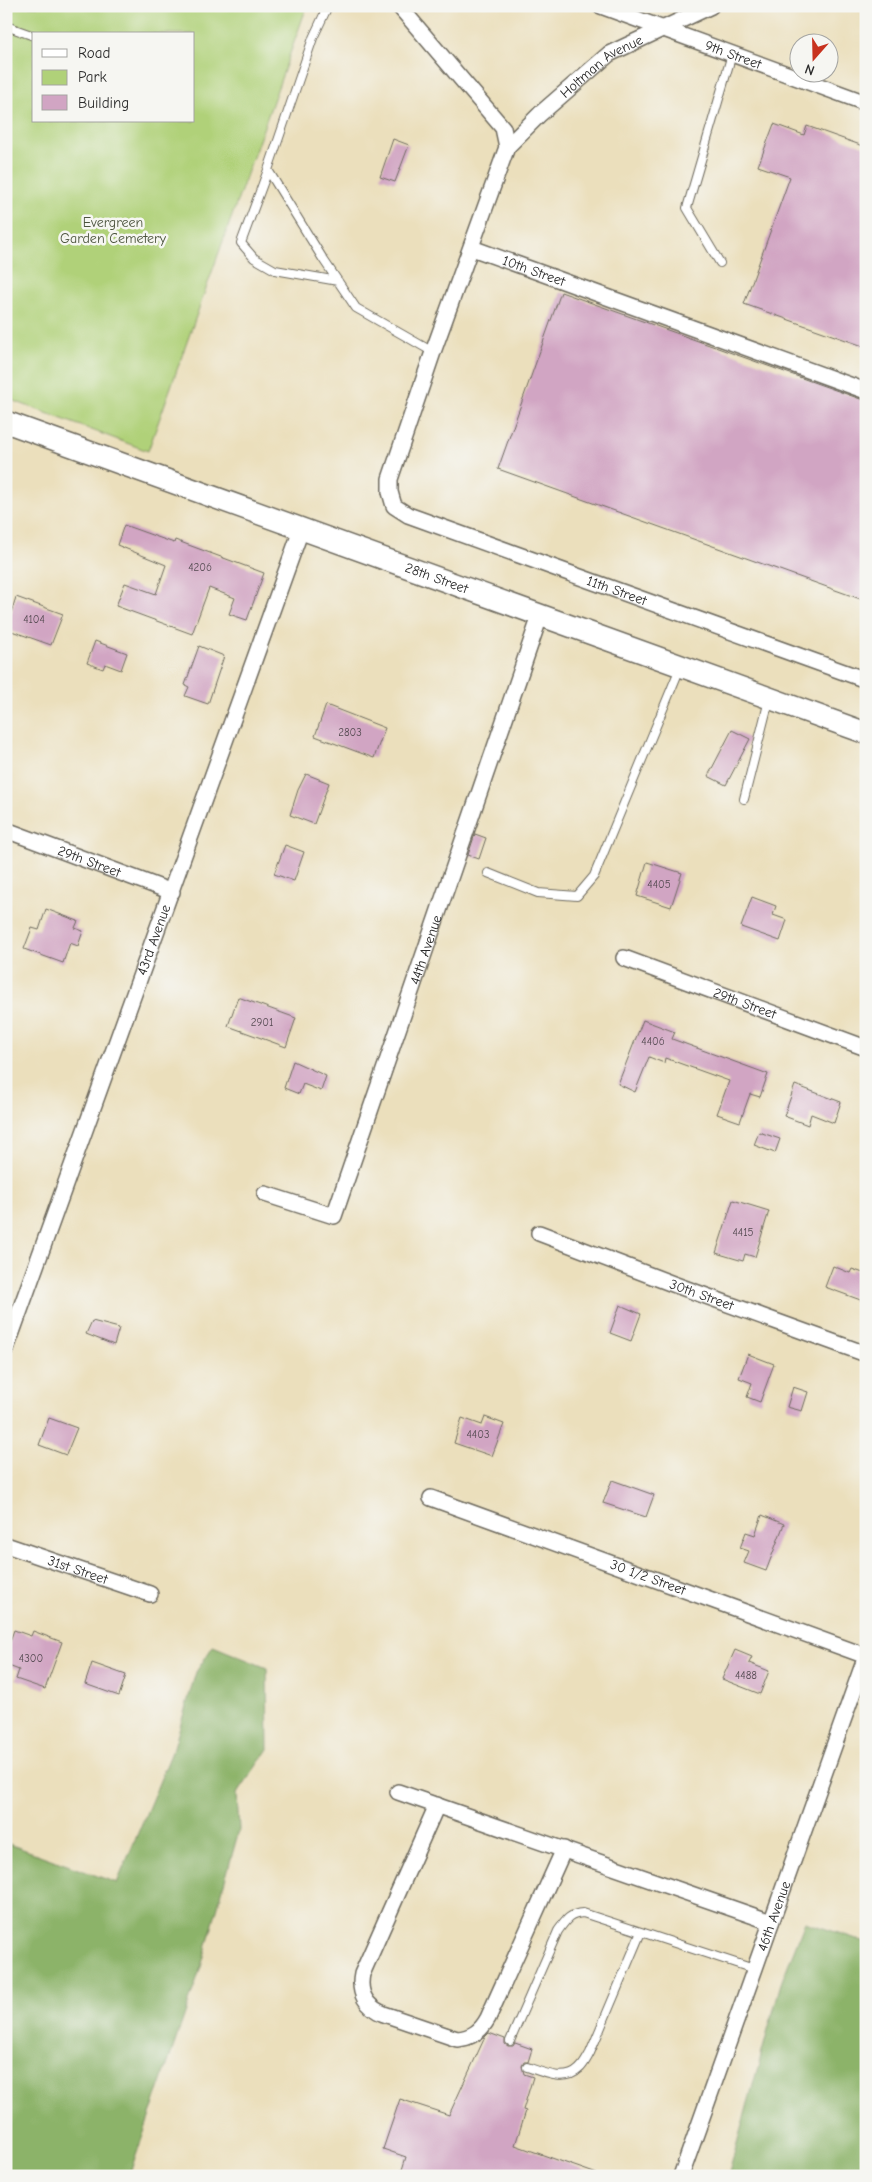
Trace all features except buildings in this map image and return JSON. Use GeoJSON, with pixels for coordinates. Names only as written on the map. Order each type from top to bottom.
{"type":"FeatureCollection","features":[{"type":"Feature","properties":{"kind":"main road","name":"28th Street"},"geometry":{"type":"LineString","coordinates":[[6,422],[866,733]]}},
{"type":"Feature","properties":{"kind":"street"},"geometry":{"type":"LineString","coordinates":[[399,6],[503,128],[507,146],[472,248],[433,352]]}},
{"type":"Feature","properties":{"kind":"street","name":"9th Street"},"geometry":{"type":"LineString","coordinates":[[601,6],[866,103]]}},
{"type":"Feature","properties":{"kind":"street","name":"Holtman Avenue"},"geometry":{"type":"LineString","coordinates":[[507,146],[540,114],[609,54],[711,6]]}},
{"type":"Feature","properties":{"kind":"street","name":"10th Street"},"geometry":{"type":"LineString","coordinates":[[472,248],[866,391]]}},
{"type":"Feature","properties":{"kind":"street","name":"11th Street"},"geometry":{"type":"LineString","coordinates":[[433,352],[390,479],[390,492],[394,506],[408,514],[866,680]]}},
{"type":"Feature","properties":{"kind":"street","name":"43rd Avenue"},"geometry":{"type":"LineString","coordinates":[[6,1349],[301,530]]}},
{"type":"Feature","properties":{"kind":"street","name":"44th Avenue"},"geometry":{"type":"LineString","coordinates":[[265,1194],[334,1216],[540,616]]}},
{"type":"Feature","properties":{"kind":"street","name":"29th Street"},"geometry":{"type":"LineString","coordinates":[[6,830],[172,892]]}},
{"type":"Feature","properties":{"kind":"street","name":"29th Street"},"geometry":{"type":"LineString","coordinates":[[624,958],[866,1048]]}},
{"type":"Feature","properties":{"kind":"street","name":"30th Street"},"geometry":{"type":"LineString","coordinates":[[539,1233],[866,1354]]}},
{"type":"Feature","properties":{"kind":"street","name":"30 1/2 Street"},"geometry":{"type":"LineString","coordinates":[[431,1498],[866,1656]]}},
{"type":"Feature","properties":{"kind":"street","name":"31st Street"},"geometry":{"type":"LineString","coordinates":[[6,1545],[150,1594]]}},
{"type":"Feature","properties":{"kind":"street","name":"46th Avenue"},"geometry":{"type":"LineString","coordinates":[[681,2176],[866,1656]]}},
{"type":"Feature","properties":{"kind":"street"},"geometry":{"type":"LineString","coordinates":[[398,1792],[771,1922]]}},
{"type":"Feature","properties":{"kind":"street"},"geometry":{"type":"LineString","coordinates":[[436,1804],[362,1974],[360,1986],[364,1998],[375,2011],[452,2038],[469,2037],[479,2030],[488,2018],[564,1849]]}},
{"type":"Feature","properties":{"kind":"lane"},"geometry":{"type":"LineString","coordinates":[[328,6],[313,38],[241,243],[254,258],[275,270],[338,281]]}},
{"type":"Feature","properties":{"kind":"lane"},"geometry":{"type":"LineString","coordinates":[[6,26],[32,35]]}},
{"type":"Feature","properties":{"kind":"lane"},"geometry":{"type":"LineString","coordinates":[[720,263],[686,208],[732,54]]}},
{"type":"Feature","properties":{"kind":"lane"},"geometry":{"type":"LineString","coordinates":[[268,170],[356,308],[433,352]]}},
{"type":"Feature","properties":{"kind":"lane"},"geometry":{"type":"LineString","coordinates":[[488,873],[538,893],[577,896],[594,876],[681,666]]}},
{"type":"Feature","properties":{"kind":"lane"},"geometry":{"type":"LineString","coordinates":[[744,799],[770,698]]}},
{"type":"Feature","properties":{"kind":"lane"},"geometry":{"type":"LineString","coordinates":[[510,2041],[558,1931],[567,1918],[573,1914],[583,1913],[754,1969]]}},
{"type":"Feature","properties":{"kind":"lane"},"geometry":{"type":"LineString","coordinates":[[527,2067],[547,2074],[563,2076],[579,2070],[590,2053],[641,1932]]}},
{"type":"Feature","properties":{"kind":"green space","name":"Evergreen Garden Cemetery"},"geometry":{"type":"Polygon","coordinates":[[[6,6],[307,6],[148,451],[6,398],[6,6]]]}},
{"type":"Feature","properties":{"kind":"green space"},"geometry":{"type":"Polygon","coordinates":[[[213,1646],[267,1668],[268,1749],[237,1794],[239,1830],[201,1967],[129,2176],[6,2176],[6,1843],[117,1883],[174,1747],[196,1672],[213,1646]]]}},
{"type":"Feature","properties":{"kind":"green space"},"geometry":{"type":"Polygon","coordinates":[[[805,1922],[866,1942],[866,2176],[728,2176],[781,1983],[805,1922]]]}}]}
